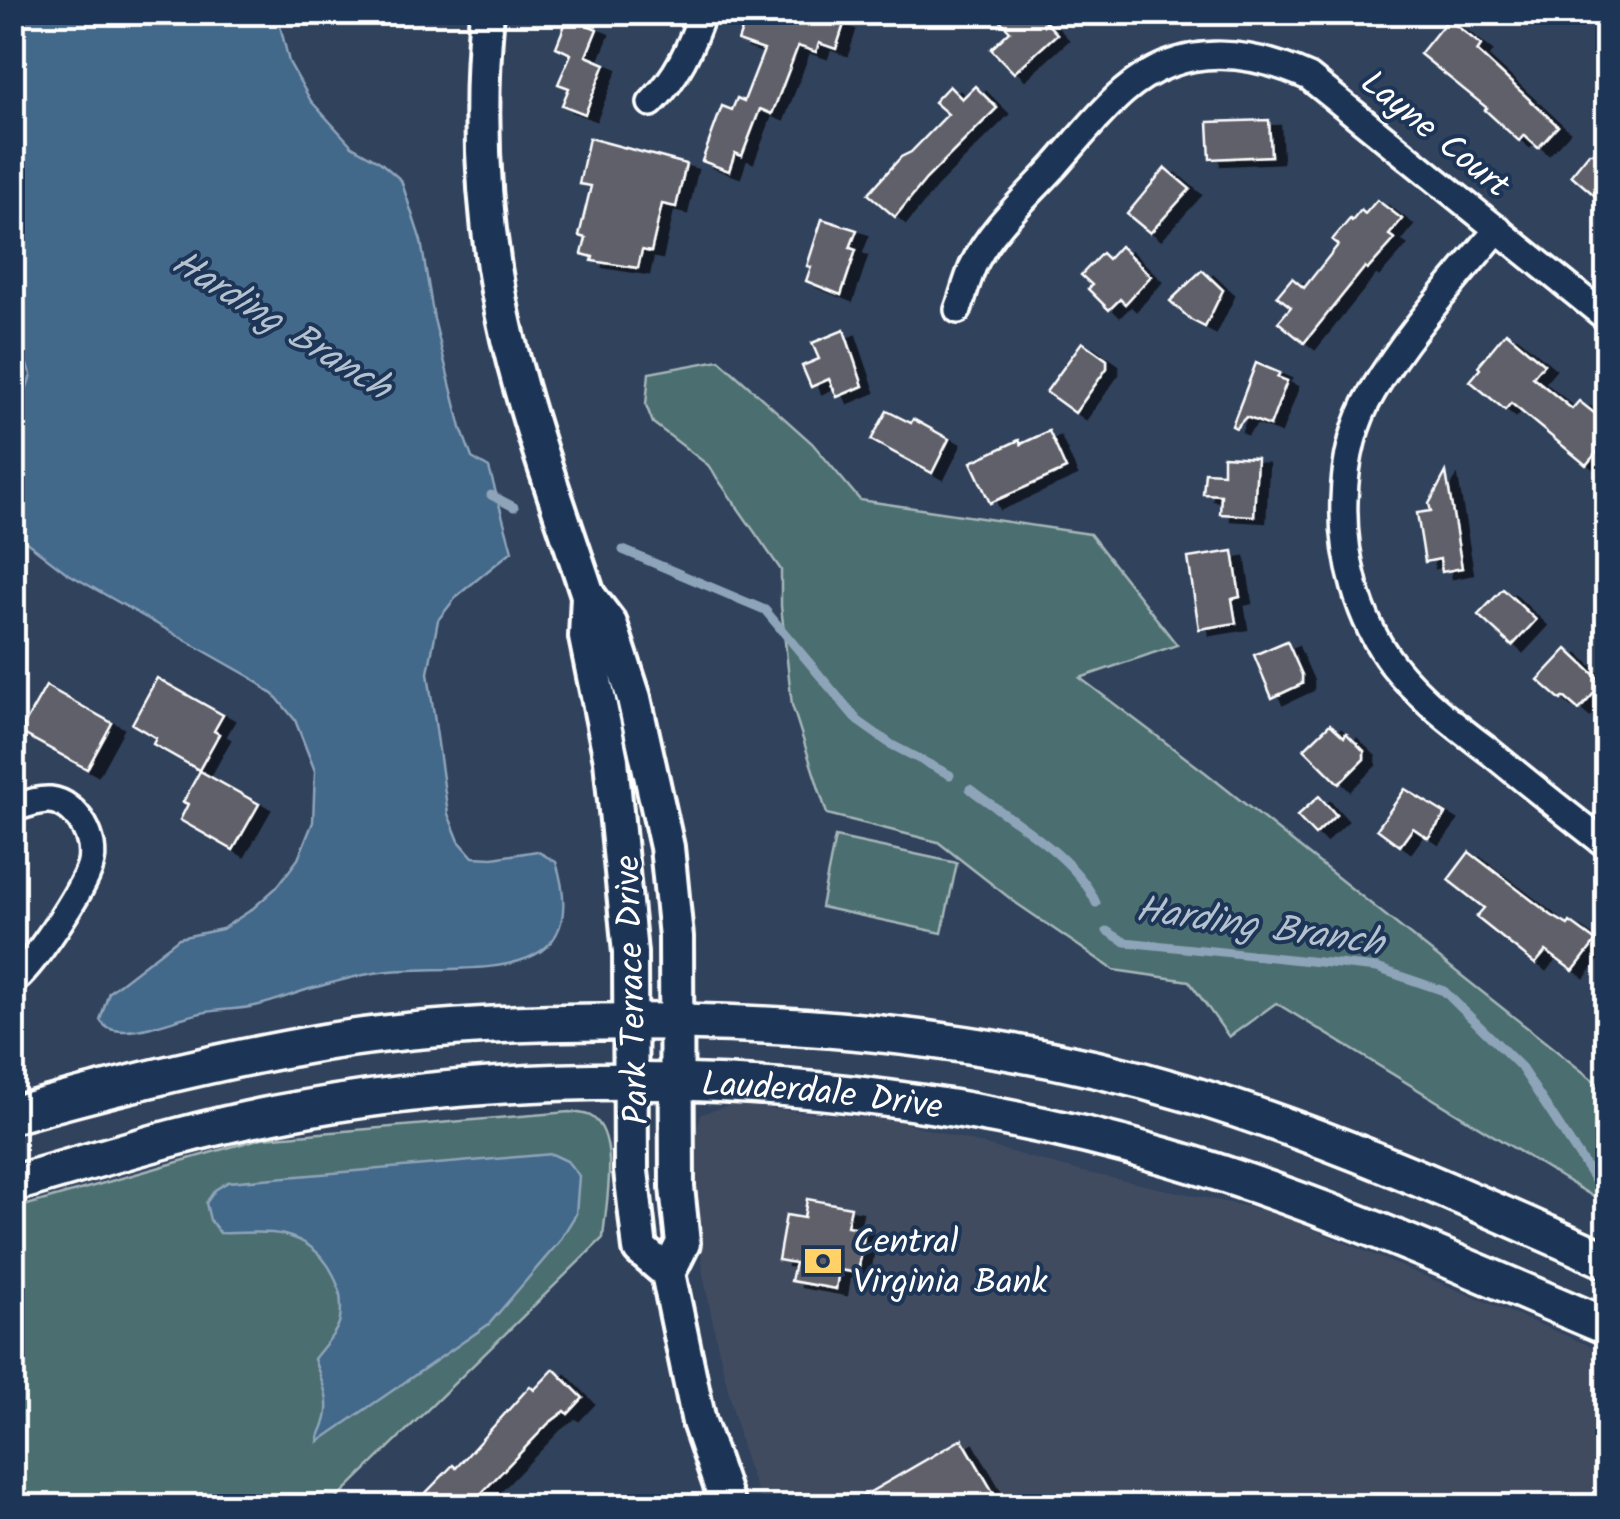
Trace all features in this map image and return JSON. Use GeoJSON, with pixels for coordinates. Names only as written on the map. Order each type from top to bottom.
{"type":"FeatureCollection","features":[{"type":"Feature","properties":{"kind":"main road","name":"Lauderdale Drive"},"geometry":{"type":"LineString","coordinates":[[12,1116],[156,1076],[330,1041],[548,1020],[794,1025],[948,1042],[1030,1056],[1182,1092],[1402,1169],[1608,1261]]}},
{"type":"Feature","properties":{"kind":"main road","name":"Lauderdale Drive"},"geometry":{"type":"LineString","coordinates":[[12,1184],[187,1134],[344,1102],[502,1087],[631,1082],[812,1091],[912,1103],[1040,1126],[1166,1156],[1407,1242],[1608,1327]]}},
{"type":"Feature","properties":{"kind":"street","name":"Park Terrace Drive"},"geometry":{"type":"LineString","coordinates":[[487,12],[482,112],[487,213],[498,291],[531,420],[588,595],[610,624],[634,698],[667,848],[676,938],[678,1187],[683,1242],[668,1274]]}},
{"type":"Feature","properties":{"kind":"street"},"geometry":{"type":"LineString","coordinates":[[652,104],[688,55],[703,12]]}},
{"type":"Feature","properties":{"kind":"street","name":"Layne Court"},"geometry":{"type":"LineString","coordinates":[[958,310],[973,266],[992,234],[1120,95],[1156,70],[1211,54],[1260,58],[1309,76],[1608,319]]}},
{"type":"Feature","properties":{"kind":"street"},"geometry":{"type":"LineString","coordinates":[[1498,229],[1409,338],[1371,393],[1358,420],[1344,480],[1343,526],[1349,568],[1368,620],[1392,664],[1437,710],[1608,846]]}},
{"type":"Feature","properties":{"kind":"street","name":"Park Terrace Drive"},"geometry":{"type":"LineString","coordinates":[[588,595],[586,636],[611,760],[630,952],[632,1198],[640,1249],[668,1274],[699,1422],[728,1506]]}},
{"type":"Feature","properties":{"kind":"street"},"geometry":{"type":"LineString","coordinates":[[12,809],[52,800],[70,808],[83,824],[91,845],[90,866],[36,959],[12,981]]}},
{"type":"Feature","properties":{"kind":"shaded area"},"geometry":{"type":"Polygon","coordinates":[[[731,1105],[898,1121],[1083,1172],[1272,1212],[1607,1353],[1607,1506],[763,1506],[745,1460],[703,1274],[692,1147],[701,1114],[731,1105]]]}},
{"type":"Feature","properties":{"kind":"green space"},"geometry":{"type":"Polygon","coordinates":[[[719,360],[812,443],[860,500],[1090,534],[1177,645],[1080,678],[1607,1091],[1607,1205],[1276,1003],[1229,1037],[1189,981],[1114,970],[1016,903],[938,842],[827,814],[792,705],[781,570],[708,465],[653,423],[646,405],[649,373],[719,360]]]}},
{"type":"Feature","properties":{"kind":"green space"},"geometry":{"type":"Polygon","coordinates":[[[835,837],[957,863],[942,933],[821,907],[835,837]]]}},
{"type":"Feature","properties":{"kind":"green space"},"geometry":{"type":"Polygon","coordinates":[[[569,1112],[592,1117],[601,1126],[606,1140],[609,1174],[603,1238],[329,1506],[13,1506],[13,1209],[262,1138],[569,1112]]]}},
{"type":"Feature","properties":{"kind":"water"},"geometry":{"type":"Polygon","coordinates":[[[13,12],[277,13],[289,62],[311,101],[352,146],[401,180],[421,241],[434,319],[461,428],[472,458],[489,468],[512,551],[457,596],[438,620],[428,673],[448,814],[459,841],[473,857],[537,851],[556,862],[563,904],[557,933],[539,952],[513,963],[481,968],[364,975],[262,1004],[201,1013],[136,1030],[111,1029],[100,1020],[109,992],[179,938],[222,929],[277,887],[298,859],[313,822],[315,771],[295,720],[277,698],[252,678],[67,573],[13,532],[13,397],[24,396],[31,375],[24,358],[12,351],[13,12]]]}},
{"type":"Feature","properties":{"kind":"water"},"geometry":{"type":"Polygon","coordinates":[[[552,1154],[567,1161],[579,1176],[576,1214],[559,1242],[489,1324],[318,1442],[327,1403],[314,1359],[339,1324],[341,1305],[335,1278],[320,1256],[298,1240],[269,1233],[220,1233],[210,1220],[206,1203],[215,1190],[228,1182],[552,1154]]]}},
{"type":"Feature","properties":{"kind":"building"},"geometry":{"type":"Polygon","coordinates":[[[748,12],[788,25],[792,12],[809,12],[844,24],[836,49],[819,43],[816,52],[798,46],[772,114],[760,109],[742,156],[735,153],[729,171],[702,161],[722,106],[732,110],[737,98],[744,101],[764,50],[738,41],[748,12]]]}},
{"type":"Feature","properties":{"kind":"building"},"geometry":{"type":"Polygon","coordinates":[[[992,12],[1036,12],[1057,34],[1014,73],[991,49],[1010,31],[992,12]]]}},
{"type":"Feature","properties":{"kind":"building"},"geometry":{"type":"Polygon","coordinates":[[[568,17],[597,29],[586,56],[605,64],[585,114],[562,105],[569,88],[558,84],[571,54],[556,47],[568,17]]]}},
{"type":"Feature","properties":{"kind":"building"},"geometry":{"type":"Polygon","coordinates":[[[1448,19],[1481,45],[1477,51],[1558,126],[1538,148],[1524,135],[1519,141],[1487,108],[1420,54],[1448,19]]]}},
{"type":"Feature","properties":{"kind":"building"},"geometry":{"type":"Polygon","coordinates":[[[949,86],[962,99],[975,86],[997,108],[926,179],[895,217],[868,194],[948,114],[934,102],[949,86]]]}},
{"type":"Feature","properties":{"kind":"building"},"geometry":{"type":"Polygon","coordinates":[[[1269,120],[1271,156],[1210,159],[1208,122],[1269,120]]]}},
{"type":"Feature","properties":{"kind":"building"},"geometry":{"type":"Polygon","coordinates":[[[589,138],[686,164],[676,207],[662,204],[651,252],[642,250],[638,268],[592,261],[593,257],[582,254],[586,238],[579,236],[591,186],[579,184],[589,138]]]}},
{"type":"Feature","properties":{"kind":"building"},"geometry":{"type":"Polygon","coordinates":[[[1589,153],[1598,153],[1608,162],[1608,207],[1571,175],[1589,153]]]}},
{"type":"Feature","properties":{"kind":"building"},"geometry":{"type":"Polygon","coordinates":[[[1165,168],[1190,189],[1150,233],[1127,214],[1165,168]]]}},
{"type":"Feature","properties":{"kind":"building"},"geometry":{"type":"Polygon","coordinates":[[[1377,200],[1402,219],[1389,235],[1395,239],[1368,269],[1365,267],[1304,343],[1278,322],[1291,307],[1277,296],[1292,278],[1304,288],[1338,245],[1332,240],[1350,219],[1361,210],[1365,214],[1377,200]]]}},
{"type":"Feature","properties":{"kind":"building"},"geometry":{"type":"Polygon","coordinates":[[[822,219],[857,230],[850,248],[856,250],[841,295],[806,281],[822,219]]]}},
{"type":"Feature","properties":{"kind":"building"},"geometry":{"type":"Polygon","coordinates":[[[1120,246],[1151,276],[1125,304],[1120,299],[1109,310],[1088,289],[1092,285],[1081,275],[1102,253],[1108,259],[1120,246]]]}},
{"type":"Feature","properties":{"kind":"building"},"geometry":{"type":"Polygon","coordinates":[[[1202,270],[1223,290],[1205,327],[1170,301],[1202,270]]]}},
{"type":"Feature","properties":{"kind":"building"},"geometry":{"type":"Polygon","coordinates":[[[844,330],[863,386],[837,397],[829,379],[811,387],[802,366],[819,359],[812,343],[844,330]]]}},
{"type":"Feature","properties":{"kind":"building"},"geometry":{"type":"Polygon","coordinates":[[[1506,332],[1544,364],[1533,377],[1572,409],[1579,401],[1608,424],[1608,439],[1586,465],[1511,403],[1505,410],[1470,381],[1506,332]]]}},
{"type":"Feature","properties":{"kind":"building"},"geometry":{"type":"Polygon","coordinates":[[[1082,342],[1107,360],[1107,368],[1075,413],[1046,392],[1082,342]]]}},
{"type":"Feature","properties":{"kind":"building"},"geometry":{"type":"Polygon","coordinates":[[[1256,363],[1280,373],[1277,377],[1287,381],[1270,426],[1246,417],[1236,428],[1232,426],[1256,363]]]}},
{"type":"Feature","properties":{"kind":"building"},"geometry":{"type":"Polygon","coordinates":[[[887,411],[911,423],[913,419],[949,439],[932,473],[871,440],[887,411]]]}},
{"type":"Feature","properties":{"kind":"building"},"geometry":{"type":"Polygon","coordinates":[[[1049,431],[1066,469],[990,503],[971,462],[1049,431]]]}},
{"type":"Feature","properties":{"kind":"building"},"geometry":{"type":"Polygon","coordinates":[[[1223,456],[1257,458],[1254,516],[1220,514],[1221,495],[1203,494],[1205,472],[1223,473],[1223,456]]]}},
{"type":"Feature","properties":{"kind":"building"},"geometry":{"type":"Polygon","coordinates":[[[1446,472],[1462,568],[1442,572],[1440,559],[1425,562],[1417,513],[1431,511],[1429,504],[1446,472]]]}},
{"type":"Feature","properties":{"kind":"building"},"geometry":{"type":"Polygon","coordinates":[[[1233,551],[1240,597],[1232,599],[1236,623],[1199,629],[1188,558],[1233,551]]]}},
{"type":"Feature","properties":{"kind":"building"},"geometry":{"type":"Polygon","coordinates":[[[1503,589],[1536,620],[1512,646],[1478,615],[1503,589]]]}},
{"type":"Feature","properties":{"kind":"building"},"geometry":{"type":"Polygon","coordinates":[[[1287,641],[1302,684],[1272,698],[1254,655],[1287,641]]]}},
{"type":"Feature","properties":{"kind":"building"},"geometry":{"type":"Polygon","coordinates":[[[1567,649],[1603,683],[1579,710],[1538,680],[1567,649]]]}},
{"type":"Feature","properties":{"kind":"building"},"geometry":{"type":"Polygon","coordinates":[[[157,678],[223,715],[214,731],[219,734],[199,770],[153,744],[156,738],[132,724],[157,678]]]}},
{"type":"Feature","properties":{"kind":"building"},"geometry":{"type":"Polygon","coordinates":[[[46,686],[112,723],[87,769],[20,732],[46,686]]]}},
{"type":"Feature","properties":{"kind":"building"},"geometry":{"type":"Polygon","coordinates":[[[1330,724],[1364,751],[1364,759],[1339,784],[1304,749],[1330,724]]]}},
{"type":"Feature","properties":{"kind":"building"},"geometry":{"type":"Polygon","coordinates":[[[200,771],[259,804],[233,850],[180,820],[188,804],[183,802],[200,771]]]}},
{"type":"Feature","properties":{"kind":"building"},"geometry":{"type":"Polygon","coordinates":[[[1405,789],[1446,814],[1428,838],[1413,828],[1400,846],[1377,829],[1405,789]]]}},
{"type":"Feature","properties":{"kind":"building"},"geometry":{"type":"Polygon","coordinates":[[[1319,796],[1336,815],[1315,835],[1297,816],[1319,796]]]}},
{"type":"Feature","properties":{"kind":"building"},"geometry":{"type":"Polygon","coordinates":[[[1469,852],[1551,915],[1568,925],[1570,922],[1596,941],[1573,971],[1546,951],[1535,964],[1476,917],[1484,908],[1448,880],[1469,852]]]}},
{"type":"Feature","properties":{"kind":"building","name":"Central Virginia Bank"},"geometry":{"type":"Polygon","coordinates":[[[807,1199],[851,1207],[847,1226],[865,1229],[858,1273],[839,1270],[836,1289],[791,1281],[795,1263],[778,1260],[786,1215],[804,1218],[807,1199]]]}},
{"type":"Feature","properties":{"kind":"building"},"geometry":{"type":"Polygon","coordinates":[[[554,1369],[583,1398],[568,1414],[565,1411],[549,1423],[469,1506],[413,1506],[453,1465],[456,1468],[530,1386],[534,1390],[554,1369]]]}},
{"type":"Feature","properties":{"kind":"building"},"geometry":{"type":"Polygon","coordinates":[[[962,1439],[1001,1506],[846,1506],[962,1439]]]}},
{"type":"Feature","properties":{"kind":"waterway","name":"Harding Branch"},"geometry":{"type":"LineString","coordinates":[[491,495],[514,507]]}},
{"type":"Feature","properties":{"kind":"waterway","name":"Harding Branch"},"geometry":{"type":"LineString","coordinates":[[623,550],[765,610],[858,721],[892,745],[950,775]]}},
{"type":"Feature","properties":{"kind":"waterway","name":"Harding Branch"},"geometry":{"type":"LineString","coordinates":[[970,789],[1058,855],[1087,886],[1096,903]]}},
{"type":"Feature","properties":{"kind":"waterway","name":"Harding Branch"},"geometry":{"type":"LineString","coordinates":[[1107,931],[1125,942],[1377,968],[1444,991],[1520,1066],[1596,1182],[1608,1189]]}},
{"type":"Feature","properties":{"kind":"place","name":"Central Virginia Bank"},"geometry":{"type":"Point","coordinates":[823,1261]}}]}
